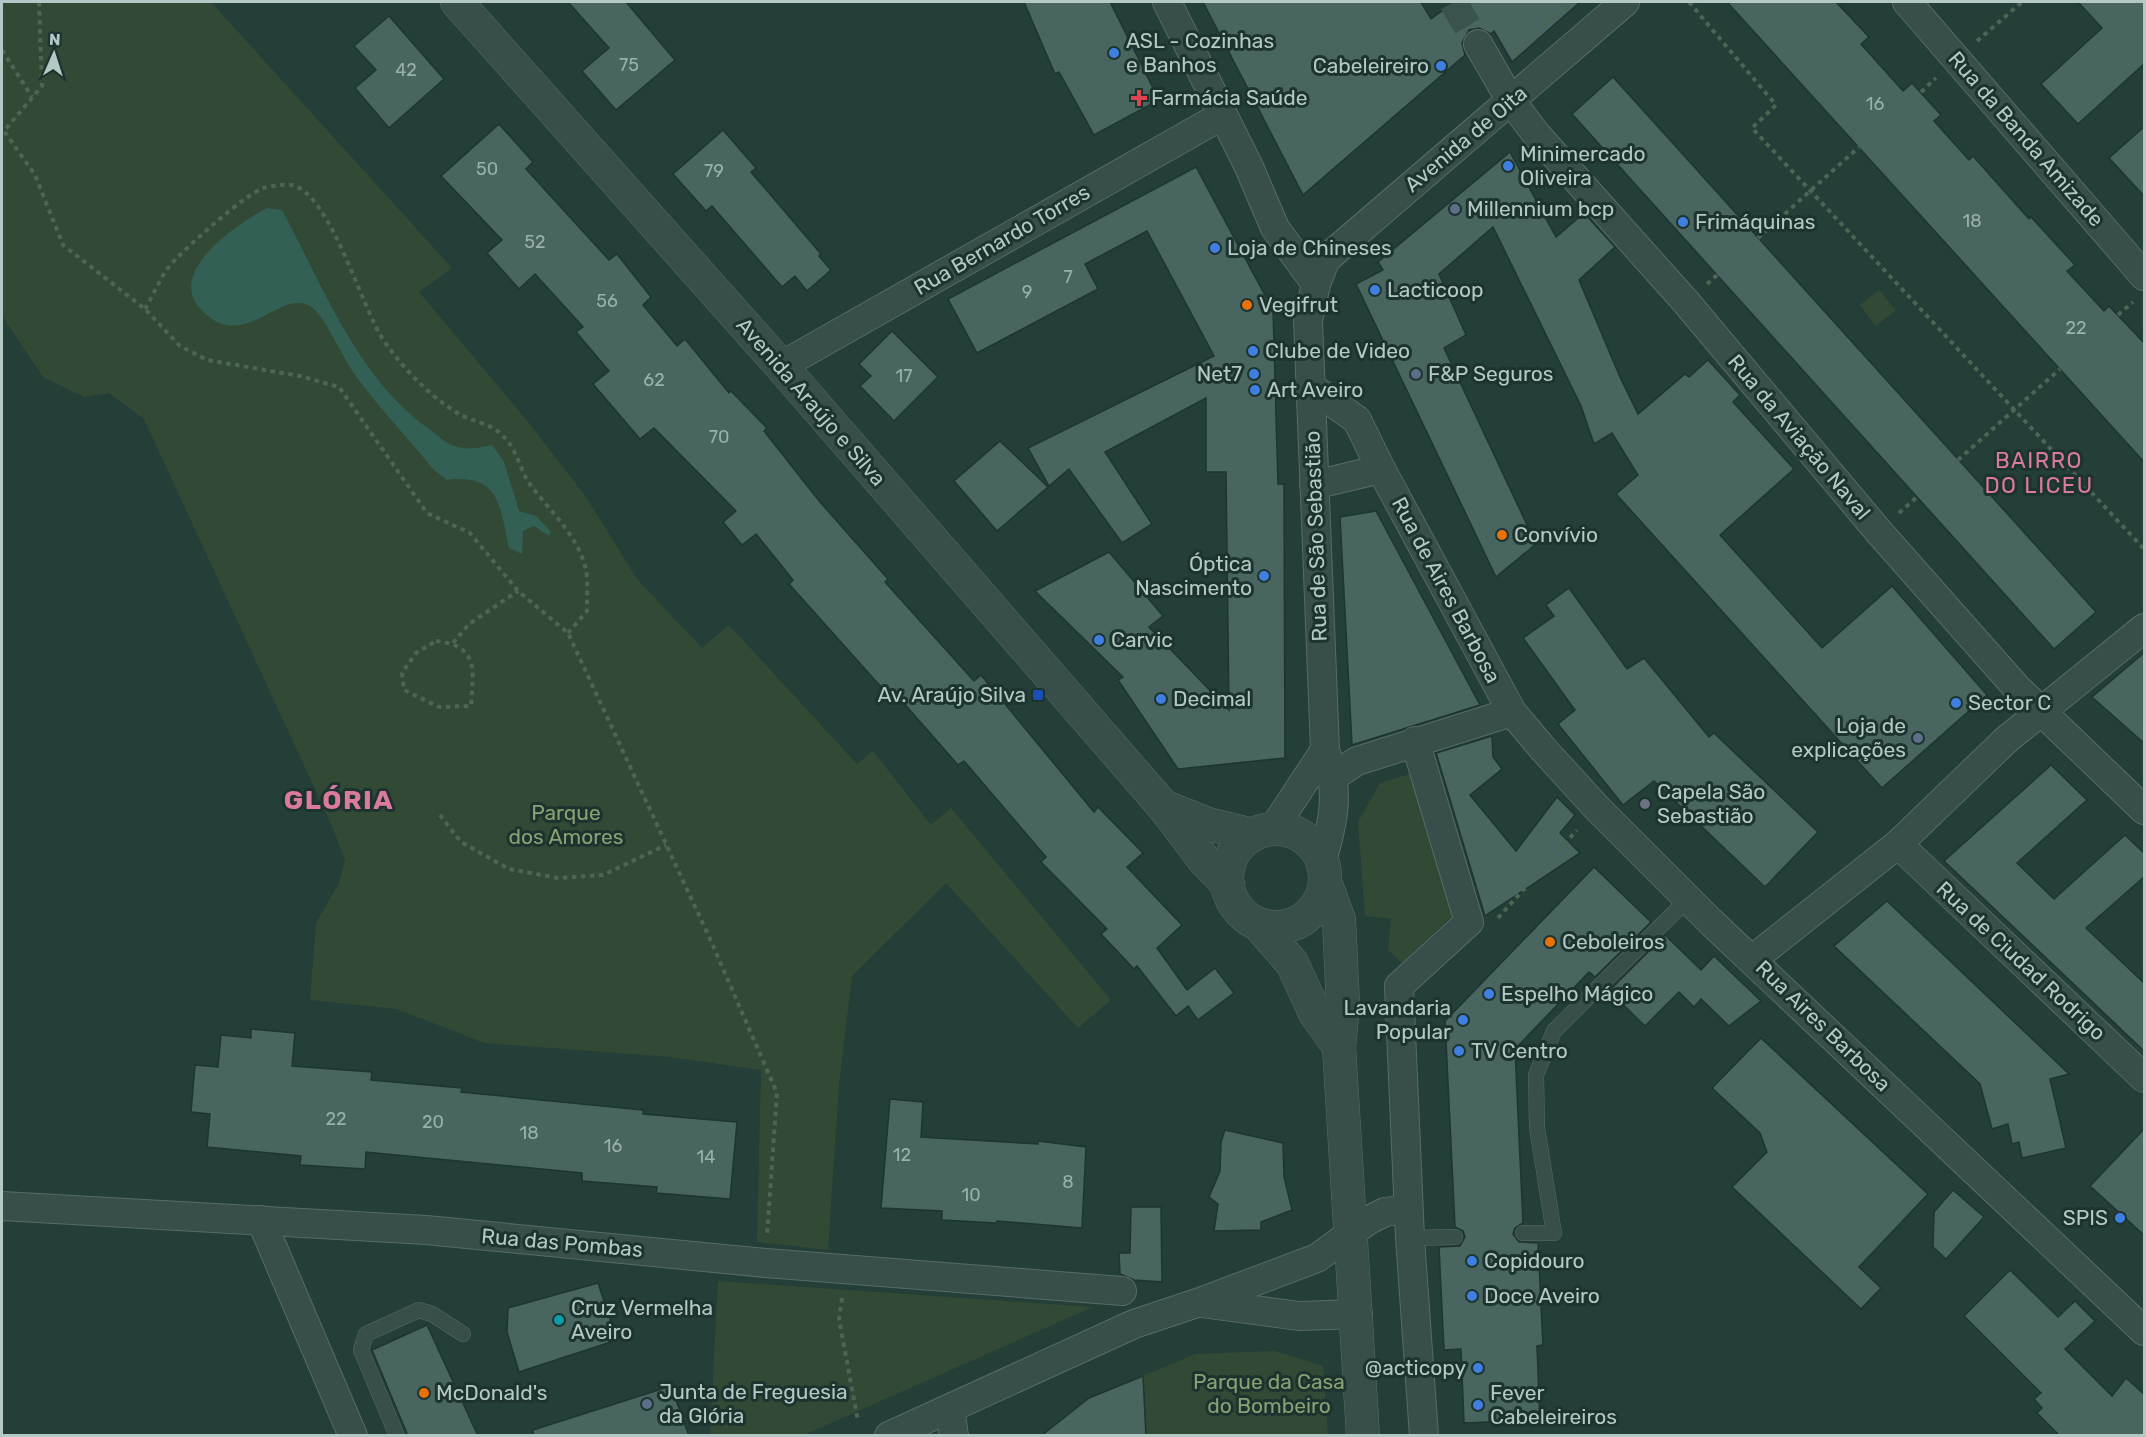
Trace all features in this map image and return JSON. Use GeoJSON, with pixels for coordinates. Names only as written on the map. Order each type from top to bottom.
{"type":"FeatureCollection","features":[{"type":"Feature","properties":{"kind":"street","name":"Avenida Araújo e Silva"},"geometry":{"type":"LineString","coordinates":[[457,2],[781,366],[1163,806],[1204,860],[1228,885]]}},
{"type":"Feature","properties":{"kind":"street"},"geometry":{"type":"LineString","coordinates":[[1167,2],[1250,167],[1275,228],[1316,284]]}},
{"type":"Feature","properties":{"kind":"street","name":"Avenida de Oita"},"geometry":{"type":"LineString","coordinates":[[1316,284],[1326,259],[1625,2]]}},
{"type":"Feature","properties":{"kind":"street","name":"Rua da Banda Amizade"},"geometry":{"type":"LineString","coordinates":[[1907,2],[2145,276]]}},
{"type":"Feature","properties":{"kind":"street","name":"Rua da Aviação Naval"},"geometry":{"type":"LineString","coordinates":[[1478,44],[1511,101],[1686,302],[1879,532],[2041,713],[2145,810]]}},
{"type":"Feature","properties":{"kind":"street","name":"Rua Bernardo Torres"},"geometry":{"type":"LineString","coordinates":[[781,366],[1223,115]]}},
{"type":"Feature","properties":{"kind":"street","name":"Rua de São Sebastião"},"geometry":{"type":"LineString","coordinates":[[1316,284],[1308,321],[1332,827],[1323,872]]}},
{"type":"Feature","properties":{"kind":"street","name":"Rua de Aires Barbosa"},"geometry":{"type":"LineString","coordinates":[[1311,387],[1357,420],[1512,712]]}},
{"type":"Feature","properties":{"kind":"street"},"geometry":{"type":"LineString","coordinates":[[1314,485],[1381,469]]}},
{"type":"Feature","properties":{"kind":"street"},"geometry":{"type":"LineString","coordinates":[[1753,959],[1898,844],[2006,740],[2145,628]]}},
{"type":"Feature","properties":{"kind":"street"},"geometry":{"type":"LineString","coordinates":[[1339,1047],[1315,1013],[1292,963],[1258,924],[1238,908],[1228,885],[1228,870],[1232,856],[1241,844],[1263,832],[1330,763],[1358,761],[1512,712]]}},
{"type":"Feature","properties":{"kind":"street","name":"Rua Aires Barbosa"},"geometry":{"type":"LineString","coordinates":[[1512,712],[1596,808],[1688,899],[2145,1331]]}},
{"type":"Feature","properties":{"kind":"street"},"geometry":{"type":"LineString","coordinates":[[1415,741],[1469,922],[1399,986],[1408,1209],[1424,1436]]}},
{"type":"Feature","properties":{"kind":"street","name":"Avenida Araújo e Silva"},"geometry":{"type":"LineString","coordinates":[[1163,806],[1208,824],[1263,832]]}},
{"type":"Feature","properties":{"kind":"street"},"geometry":{"type":"LineString","coordinates":[[1263,832],[1289,831],[1303,837],[1315,848],[1340,920],[1343,1005],[1339,1047],[1358,1314],[1363,1436]]}},
{"type":"Feature","properties":{"kind":"street","name":"Rua de Ciudad Rodrigo"},"geometry":{"type":"LineString","coordinates":[[1898,844],[2145,1078]]}},
{"type":"Feature","properties":{"kind":"street"},"geometry":{"type":"LineString","coordinates":[[1258,924],[1273,927],[1288,926],[1302,920],[1313,910],[1321,897],[1323,872]]}},
{"type":"Feature","properties":{"kind":"street","name":"Rua das Pombas"},"geometry":{"type":"LineString","coordinates":[[2,1206],[426,1230],[766,1263],[1122,1291]]}},
{"type":"Feature","properties":{"kind":"street"},"geometry":{"type":"LineString","coordinates":[[889,1436],[1134,1324],[1317,1258],[1352,1229],[1385,1212],[1408,1209]]}},
{"type":"Feature","properties":{"kind":"street"},"geometry":{"type":"LineString","coordinates":[[261,1220],[353,1436]]}},
{"type":"Feature","properties":{"kind":"street"},"geometry":{"type":"LineString","coordinates":[[1200,1302],[1299,1316],[1358,1314]]}},
{"type":"Feature","properties":{"kind":"street"},"geometry":{"type":"LineString","coordinates":[[950,1408],[954,1436]]}},
{"type":"Feature","properties":{"kind":"lane"},"geometry":{"type":"LineString","coordinates":[[1523,1233],[1554,1233],[1537,1128],[1536,1075],[1554,1031],[1688,899]]}},
{"type":"Feature","properties":{"kind":"lane"},"geometry":{"type":"LineString","coordinates":[[1410,1238],[1455,1237]]}},
{"type":"Feature","properties":{"kind":"lane"},"geometry":{"type":"LineString","coordinates":[[397,1436],[361,1350],[366,1334],[419,1310],[432,1314],[463,1334]]}},
{"type":"Feature","properties":{"kind":"path"},"geometry":{"type":"LineString","coordinates":[[39,2],[42,86],[3,132],[35,175],[63,245],[145,309],[180,346],[207,360],[300,376],[339,387],[427,513],[470,533],[518,591],[568,633],[711,941],[777,1093],[766,1263]]}},
{"type":"Feature","properties":{"kind":"path"},"geometry":{"type":"LineString","coordinates":[[1689,2],[1776,105],[1752,128],[2016,408],[2145,549]]}},
{"type":"Feature","properties":{"kind":"path"},"geometry":{"type":"LineString","coordinates":[[1509,57],[1566,6]]}},
{"type":"Feature","properties":{"kind":"path"},"geometry":{"type":"LineString","coordinates":[[2,50],[32,97]]}},
{"type":"Feature","properties":{"kind":"path"},"geometry":{"type":"LineString","coordinates":[[1758,237],[1859,147]]}},
{"type":"Feature","properties":{"kind":"path"},"geometry":{"type":"LineString","coordinates":[[145,309],[171,264],[225,214],[263,188],[292,184],[311,195],[357,279],[366,309],[379,334],[398,360],[422,387],[460,414],[498,431],[514,448],[530,486],[553,511],[570,536],[586,569],[587,611],[568,633]]}},
{"type":"Feature","properties":{"kind":"path"},"geometry":{"type":"LineString","coordinates":[[1958,460],[2060,369]]}},
{"type":"Feature","properties":{"kind":"path"},"geometry":{"type":"LineString","coordinates":[[453,643],[469,624],[518,591]]}},
{"type":"Feature","properties":{"kind":"path"},"geometry":{"type":"LineString","coordinates":[[436,641],[453,643],[465,651],[473,664],[471,706],[439,707],[404,690],[402,673],[416,653],[436,641]]}},
{"type":"Feature","properties":{"kind":"path"},"geometry":{"type":"LineString","coordinates":[[1469,922],[1490,927],[1596,808]]}},
{"type":"Feature","properties":{"kind":"path"},"geometry":{"type":"LineString","coordinates":[[440,815],[461,842],[509,869],[558,878],[603,875],[666,845]]}},
{"type":"Feature","properties":{"kind":"path"},"geometry":{"type":"LineString","coordinates":[[825,1267],[842,1298],[839,1319],[858,1421]]}},
{"type":"Feature","properties":{"kind":"green space","name":"Parque dos Amores"},"geometry":{"type":"Polygon","coordinates":[[[2,2],[211,2],[452,268],[419,292],[529,423],[586,497],[637,579],[702,648],[729,625],[857,764],[873,751],[931,825],[951,808],[1111,1000],[1078,1028],[946,883],[852,976],[839,1084],[828,1250],[757,1242],[761,1070],[670,1057],[484,1043],[397,1009],[310,1000],[316,923],[339,883],[345,860],[332,826],[144,419],[109,393],[84,397],[43,377],[2,316],[2,2]]]}},
{"type":"Feature","properties":{"kind":"green space"},"geometry":{"type":"Polygon","coordinates":[[[1879,290],[1896,310],[1876,326],[1860,305],[1879,290]]]}},
{"type":"Feature","properties":{"kind":"green space"},"geometry":{"type":"Polygon","coordinates":[[[1413,773],[1452,916],[1402,963],[1388,950],[1391,919],[1365,916],[1358,822],[1380,783],[1413,773]]]}},
{"type":"Feature","properties":{"kind":"green space"},"geometry":{"type":"Polygon","coordinates":[[[718,1281],[1093,1307],[804,1435],[710,1435],[718,1281]]]}},
{"type":"Feature","properties":{"kind":"green space","name":"Parque da Casa do Bombeiro"},"geometry":{"type":"Polygon","coordinates":[[[1275,1351],[1323,1366],[1328,1435],[1146,1435],[1143,1376],[1195,1354],[1275,1351]]]}},
{"type":"Feature","properties":{"kind":"shaded area"},"geometry":{"type":"Polygon","coordinates":[[[267,208],[282,210],[344,329],[381,384],[404,408],[449,444],[467,448],[492,445],[504,462],[519,511],[536,516],[551,532],[549,536],[534,526],[523,531],[522,554],[509,548],[499,507],[488,488],[478,482],[465,479],[447,480],[434,470],[355,375],[314,309],[303,303],[292,304],[254,321],[240,325],[226,325],[212,319],[196,304],[191,288],[195,272],[205,256],[235,228],[267,208]]]}},
{"type":"Feature","properties":{"kind":"building"},"geometry":{"type":"Polygon","coordinates":[[[568,2],[626,2],[675,60],[616,110],[582,71],[609,48],[568,2]]]}},
{"type":"Feature","properties":{"kind":"building"},"geometry":{"type":"Polygon","coordinates":[[[1024,2],[1110,2],[1159,100],[1094,135],[1059,72],[1055,74],[1024,2]]]}},
{"type":"Feature","properties":{"kind":"building"},"geometry":{"type":"Polygon","coordinates":[[[1203,2],[1421,2],[1431,19],[1454,2],[1580,2],[1512,62],[1494,31],[1491,34],[1479,28],[1469,30],[1462,43],[1465,55],[1303,195],[1203,2]]]}},
{"type":"Feature","properties":{"kind":"building"},"geometry":{"type":"Polygon","coordinates":[[[1727,2],[1836,2],[1869,37],[1861,44],[1903,91],[1912,83],[1941,115],[1934,121],[1969,160],[1973,156],[2029,219],[2031,217],[2075,265],[2067,271],[2104,311],[2109,306],[2145,344],[2145,463],[1727,2]]]}},
{"type":"Feature","properties":{"kind":"building"},"geometry":{"type":"Polygon","coordinates":[[[2078,2],[2145,2],[2145,63],[2078,124],[2041,84],[2102,28],[2078,2]]]}},
{"type":"Feature","properties":{"kind":"building"},"geometry":{"type":"Polygon","coordinates":[[[389,16],[444,79],[389,128],[355,88],[376,70],[354,46],[389,16]]]}},
{"type":"Feature","properties":{"kind":"building"},"geometry":{"type":"Polygon","coordinates":[[[1613,77],[2096,612],[2054,649],[1572,114],[1613,77]]]}},
{"type":"Feature","properties":{"kind":"building"},"geometry":{"type":"Polygon","coordinates":[[[499,124],[533,162],[526,169],[609,260],[617,254],[651,297],[643,305],[677,346],[685,339],[729,393],[731,391],[767,428],[764,431],[820,502],[888,579],[885,582],[974,681],[981,675],[1094,812],[1098,807],[1143,853],[1127,867],[1182,925],[1157,948],[1187,990],[1215,968],[1234,993],[1198,1020],[1188,1006],[1176,1016],[1137,966],[1134,969],[1101,934],[1107,929],[1041,862],[1046,857],[964,761],[958,765],[895,693],[890,697],[789,584],[793,580],[756,534],[742,545],[723,522],[736,511],[654,428],[640,439],[593,384],[609,371],[576,332],[583,327],[535,274],[519,289],[487,253],[502,240],[441,176],[499,124]]]}},
{"type":"Feature","properties":{"kind":"building"},"geometry":{"type":"Polygon","coordinates":[[[2145,126],[2145,197],[2109,158],[2145,126]]]}},
{"type":"Feature","properties":{"kind":"building"},"geometry":{"type":"Polygon","coordinates":[[[723,130],[756,168],[751,172],[821,254],[819,256],[831,270],[807,291],[795,276],[782,287],[712,206],[706,211],[673,174],[723,130]]]}},
{"type":"Feature","properties":{"kind":"building"},"geometry":{"type":"Polygon","coordinates":[[[1510,152],[1556,237],[1584,213],[1615,247],[1579,280],[1638,414],[1685,374],[1689,377],[1708,360],[1740,395],[1733,402],[1794,469],[1720,535],[1822,648],[1892,586],[1987,695],[1882,788],[1616,494],[1638,475],[1612,433],[1594,444],[1581,406],[1493,227],[1439,274],[1466,335],[1444,348],[1536,544],[1496,577],[1356,284],[1383,270],[1378,262],[1510,152]]]}},
{"type":"Feature","properties":{"kind":"building"},"geometry":{"type":"Polygon","coordinates":[[[1196,167],[1273,310],[1278,484],[1284,484],[1285,758],[1178,769],[1118,680],[1123,677],[1035,591],[1109,552],[1163,616],[1149,627],[1229,710],[1226,472],[1206,472],[1206,398],[1105,452],[1152,524],[1122,543],[1069,469],[1049,486],[1028,448],[1214,356],[1147,231],[1085,264],[1098,289],[977,353],[948,299],[1196,167]]]}},
{"type":"Feature","properties":{"kind":"building"},"geometry":{"type":"Polygon","coordinates":[[[892,331],[938,377],[894,421],[860,386],[871,376],[859,364],[892,331]]]}},
{"type":"Feature","properties":{"kind":"building"},"geometry":{"type":"Polygon","coordinates":[[[1000,441],[1048,487],[997,531],[954,481],[1000,441]]]}},
{"type":"Feature","properties":{"kind":"building"},"geometry":{"type":"Polygon","coordinates":[[[1376,511],[1480,705],[1352,745],[1340,517],[1376,511]]]}},
{"type":"Feature","properties":{"kind":"building"},"geometry":{"type":"Polygon","coordinates":[[[1569,588],[1627,669],[1644,658],[1709,737],[1714,733],[1818,832],[1765,887],[1654,781],[1623,805],[1558,724],[1575,710],[1523,638],[1554,616],[1546,605],[1569,588]]]}},
{"type":"Feature","properties":{"kind":"building"},"geometry":{"type":"Polygon","coordinates":[[[2145,652],[2145,744],[2092,697],[2145,652]]]}},
{"type":"Feature","properties":{"kind":"building"},"geometry":{"type":"Polygon","coordinates":[[[1492,736],[1493,757],[1502,769],[1470,795],[1516,851],[1557,797],[1575,815],[1560,833],[1580,853],[1485,916],[1436,753],[1492,736]]]}},
{"type":"Feature","properties":{"kind":"building"},"geometry":{"type":"Polygon","coordinates":[[[2051,765],[2087,800],[2017,863],[2054,899],[2125,835],[2145,854],[2145,876],[2086,928],[2145,984],[2145,1052],[1944,861],[2051,765]]]}},
{"type":"Feature","properties":{"kind":"building"},"geometry":{"type":"Polygon","coordinates":[[[1594,867],[1651,922],[1595,977],[1589,972],[1515,1049],[1523,1223],[1515,1228],[1513,1234],[1519,1242],[1538,1243],[1543,1345],[1537,1346],[1540,1420],[1464,1423],[1461,1349],[1444,1350],[1439,1247],[1460,1246],[1465,1237],[1463,1231],[1455,1227],[1445,1021],[1594,867]]]}},
{"type":"Feature","properties":{"kind":"building"},"geometry":{"type":"Polygon","coordinates":[[[1887,901],[2069,1074],[2050,1079],[2066,1148],[2022,1158],[2019,1142],[2012,1144],[2008,1124],[1992,1129],[1980,1084],[1834,946],[1887,901]]]}},
{"type":"Feature","properties":{"kind":"building"},"geometry":{"type":"Polygon","coordinates":[[[1665,935],[1701,970],[1714,956],[1761,1001],[1729,1026],[1701,999],[1694,1007],[1679,992],[1645,1026],[1609,991],[1665,935]]]}},
{"type":"Feature","properties":{"kind":"building"},"geometry":{"type":"Polygon","coordinates":[[[251,1029],[295,1033],[292,1066],[372,1072],[371,1080],[462,1088],[461,1092],[643,1110],[643,1114],[737,1122],[730,1199],[656,1193],[657,1187],[582,1181],[582,1173],[366,1152],[365,1169],[300,1165],[301,1156],[207,1147],[210,1114],[191,1112],[195,1065],[218,1067],[221,1035],[251,1038],[251,1029]]]}},
{"type":"Feature","properties":{"kind":"building"},"geometry":{"type":"Polygon","coordinates":[[[1761,1038],[1928,1194],[1859,1267],[1881,1288],[1861,1309],[1732,1187],[1767,1152],[1760,1133],[1712,1088],[1761,1038]]]}},
{"type":"Feature","properties":{"kind":"building"},"geometry":{"type":"Polygon","coordinates":[[[890,1099],[923,1102],[921,1137],[1038,1144],[1038,1141],[1086,1147],[1082,1228],[997,1221],[997,1223],[942,1220],[942,1211],[881,1208],[890,1099]]]}},
{"type":"Feature","properties":{"kind":"building"},"geometry":{"type":"Polygon","coordinates":[[[2145,1128],[2145,1236],[2090,1186],[2145,1128]]]}},
{"type":"Feature","properties":{"kind":"building"},"geometry":{"type":"Polygon","coordinates":[[[1225,1130],[1283,1143],[1284,1177],[1292,1210],[1261,1222],[1261,1230],[1214,1231],[1218,1204],[1209,1197],[1220,1171],[1221,1142],[1225,1130]]]}},
{"type":"Feature","properties":{"kind":"building"},"geometry":{"type":"Polygon","coordinates":[[[1953,1190],[1984,1217],[1946,1259],[1933,1247],[1934,1212],[1953,1190]]]}},
{"type":"Feature","properties":{"kind":"building"},"geometry":{"type":"Polygon","coordinates":[[[1131,1207],[1161,1207],[1162,1282],[1134,1280],[1120,1274],[1119,1253],[1130,1253],[1131,1207]]]}},
{"type":"Feature","properties":{"kind":"building"},"geometry":{"type":"Polygon","coordinates":[[[2010,1270],[2058,1317],[2075,1301],[2095,1321],[2065,1349],[2112,1396],[2126,1378],[2145,1395],[2145,1436],[2060,1436],[2037,1413],[2042,1408],[2034,1399],[2041,1393],[1964,1316],[2010,1270]]]}},
{"type":"Feature","properties":{"kind":"building","name":"Cruz Vermelha Aveiro"},"geometry":{"type":"Polygon","coordinates":[[[598,1283],[617,1340],[519,1372],[507,1332],[508,1308],[598,1283]]]}},
{"type":"Feature","properties":{"kind":"building","name":"McDonald's"},"geometry":{"type":"Polygon","coordinates":[[[427,1325],[478,1436],[408,1436],[372,1350],[427,1325]]]}},
{"type":"Feature","properties":{"kind":"building"},"geometry":{"type":"Polygon","coordinates":[[[1143,1376],[1146,1436],[1041,1436],[1089,1398],[1143,1376]]]}},
{"type":"Feature","properties":{"kind":"building","name":"Junta de Freguesia da Glória"},"geometry":{"type":"Polygon","coordinates":[[[671,1386],[689,1436],[534,1436],[533,1430],[671,1386]]]}},
{"type":"Feature","properties":{"kind":"tunnel"},"geometry":{"type":"LineString","coordinates":[[1453,2],[1478,44]]}},
{"type":"Feature","properties":{"kind":"place","name":"ASL - Cozinhas e Banhos"},"geometry":{"type":"Point","coordinates":[1114,53]}},
{"type":"Feature","properties":{"kind":"place","name":"Cabeleireiro"},"geometry":{"type":"Point","coordinates":[1441,66]}},
{"type":"Feature","properties":{"kind":"place","name":"Farmácia Saúde"},"geometry":{"type":"Point","coordinates":[1139,98]}},
{"type":"Feature","properties":{"kind":"place","name":"Minimercado Oliveira"},"geometry":{"type":"Point","coordinates":[1508,166]}},
{"type":"Feature","properties":{"kind":"place","name":"Millennium bcp"},"geometry":{"type":"Point","coordinates":[1455,209]}},
{"type":"Feature","properties":{"kind":"place","name":"Frimáquinas"},"geometry":{"type":"Point","coordinates":[1683,222]}},
{"type":"Feature","properties":{"kind":"place","name":"Loja de Chineses"},"geometry":{"type":"Point","coordinates":[1215,248]}},
{"type":"Feature","properties":{"kind":"place","name":"Lacticoop"},"geometry":{"type":"Point","coordinates":[1375,290]}},
{"type":"Feature","properties":{"kind":"place","name":"Vegifrut"},"geometry":{"type":"Point","coordinates":[1247,305]}},
{"type":"Feature","properties":{"kind":"place","name":"Clube de Video"},"geometry":{"type":"Point","coordinates":[1253,351]}},
{"type":"Feature","properties":{"kind":"place","name":"Net7"},"geometry":{"type":"Point","coordinates":[1254,374]}},
{"type":"Feature","properties":{"kind":"place","name":"F&P Seguros"},"geometry":{"type":"Point","coordinates":[1416,374]}},
{"type":"Feature","properties":{"kind":"place","name":"Art Aveiro"},"geometry":{"type":"Point","coordinates":[1255,390]}},
{"type":"Feature","properties":{"kind":"place","name":"Convívio"},"geometry":{"type":"Point","coordinates":[1502,535]}},
{"type":"Feature","properties":{"kind":"place","name":"Óptica Nascimento"},"geometry":{"type":"Point","coordinates":[1264,576]}},
{"type":"Feature","properties":{"kind":"place","name":"Carvic"},"geometry":{"type":"Point","coordinates":[1099,640]}},
{"type":"Feature","properties":{"kind":"place","name":"Av. Araújo Silva"},"geometry":{"type":"Point","coordinates":[1038,695]}},
{"type":"Feature","properties":{"kind":"place","name":"Decimal"},"geometry":{"type":"Point","coordinates":[1161,699]}},
{"type":"Feature","properties":{"kind":"place","name":"Sector C"},"geometry":{"type":"Point","coordinates":[1956,703]}},
{"type":"Feature","properties":{"kind":"place","name":"Loja de explicações"},"geometry":{"type":"Point","coordinates":[1918,738]}},
{"type":"Feature","properties":{"kind":"place","name":"Capela São Sebastião"},"geometry":{"type":"Point","coordinates":[1645,804]}},
{"type":"Feature","properties":{"kind":"place","name":"Ceboleiros"},"geometry":{"type":"Point","coordinates":[1550,942]}},
{"type":"Feature","properties":{"kind":"place","name":"Espelho Mágico"},"geometry":{"type":"Point","coordinates":[1489,994]}},
{"type":"Feature","properties":{"kind":"place","name":"Lavandaria Popular"},"geometry":{"type":"Point","coordinates":[1463,1020]}},
{"type":"Feature","properties":{"kind":"place","name":"TV Centro"},"geometry":{"type":"Point","coordinates":[1459,1051]}},
{"type":"Feature","properties":{"kind":"place","name":"SPIS"},"geometry":{"type":"Point","coordinates":[2120,1218]}},
{"type":"Feature","properties":{"kind":"place","name":"Copidouro"},"geometry":{"type":"Point","coordinates":[1472,1261]}},
{"type":"Feature","properties":{"kind":"place","name":"Doce Aveiro"},"geometry":{"type":"Point","coordinates":[1472,1296]}},
{"type":"Feature","properties":{"kind":"place","name":"Cruz Vermelha Aveiro"},"geometry":{"type":"Point","coordinates":[559,1320]}},
{"type":"Feature","properties":{"kind":"place","name":"@acticopy"},"geometry":{"type":"Point","coordinates":[1478,1368]}},
{"type":"Feature","properties":{"kind":"place","name":"McDonald's"},"geometry":{"type":"Point","coordinates":[424,1393]}},
{"type":"Feature","properties":{"kind":"place","name":"Junta de Freguesia da Glória"},"geometry":{"type":"Point","coordinates":[647,1404]}},
{"type":"Feature","properties":{"kind":"place","name":"Fever Cabeleireiros"},"geometry":{"type":"Point","coordinates":[1478,1405]}},
{"type":"Feature","properties":{"kind":"district","name":"BAIRRO DO LICEU"},"geometry":{"type":"Point","coordinates":[2039,473]}},
{"type":"Feature","properties":{"kind":"district","name":"GLÓRIA"},"geometry":{"type":"Point","coordinates":[339,800]}}]}
